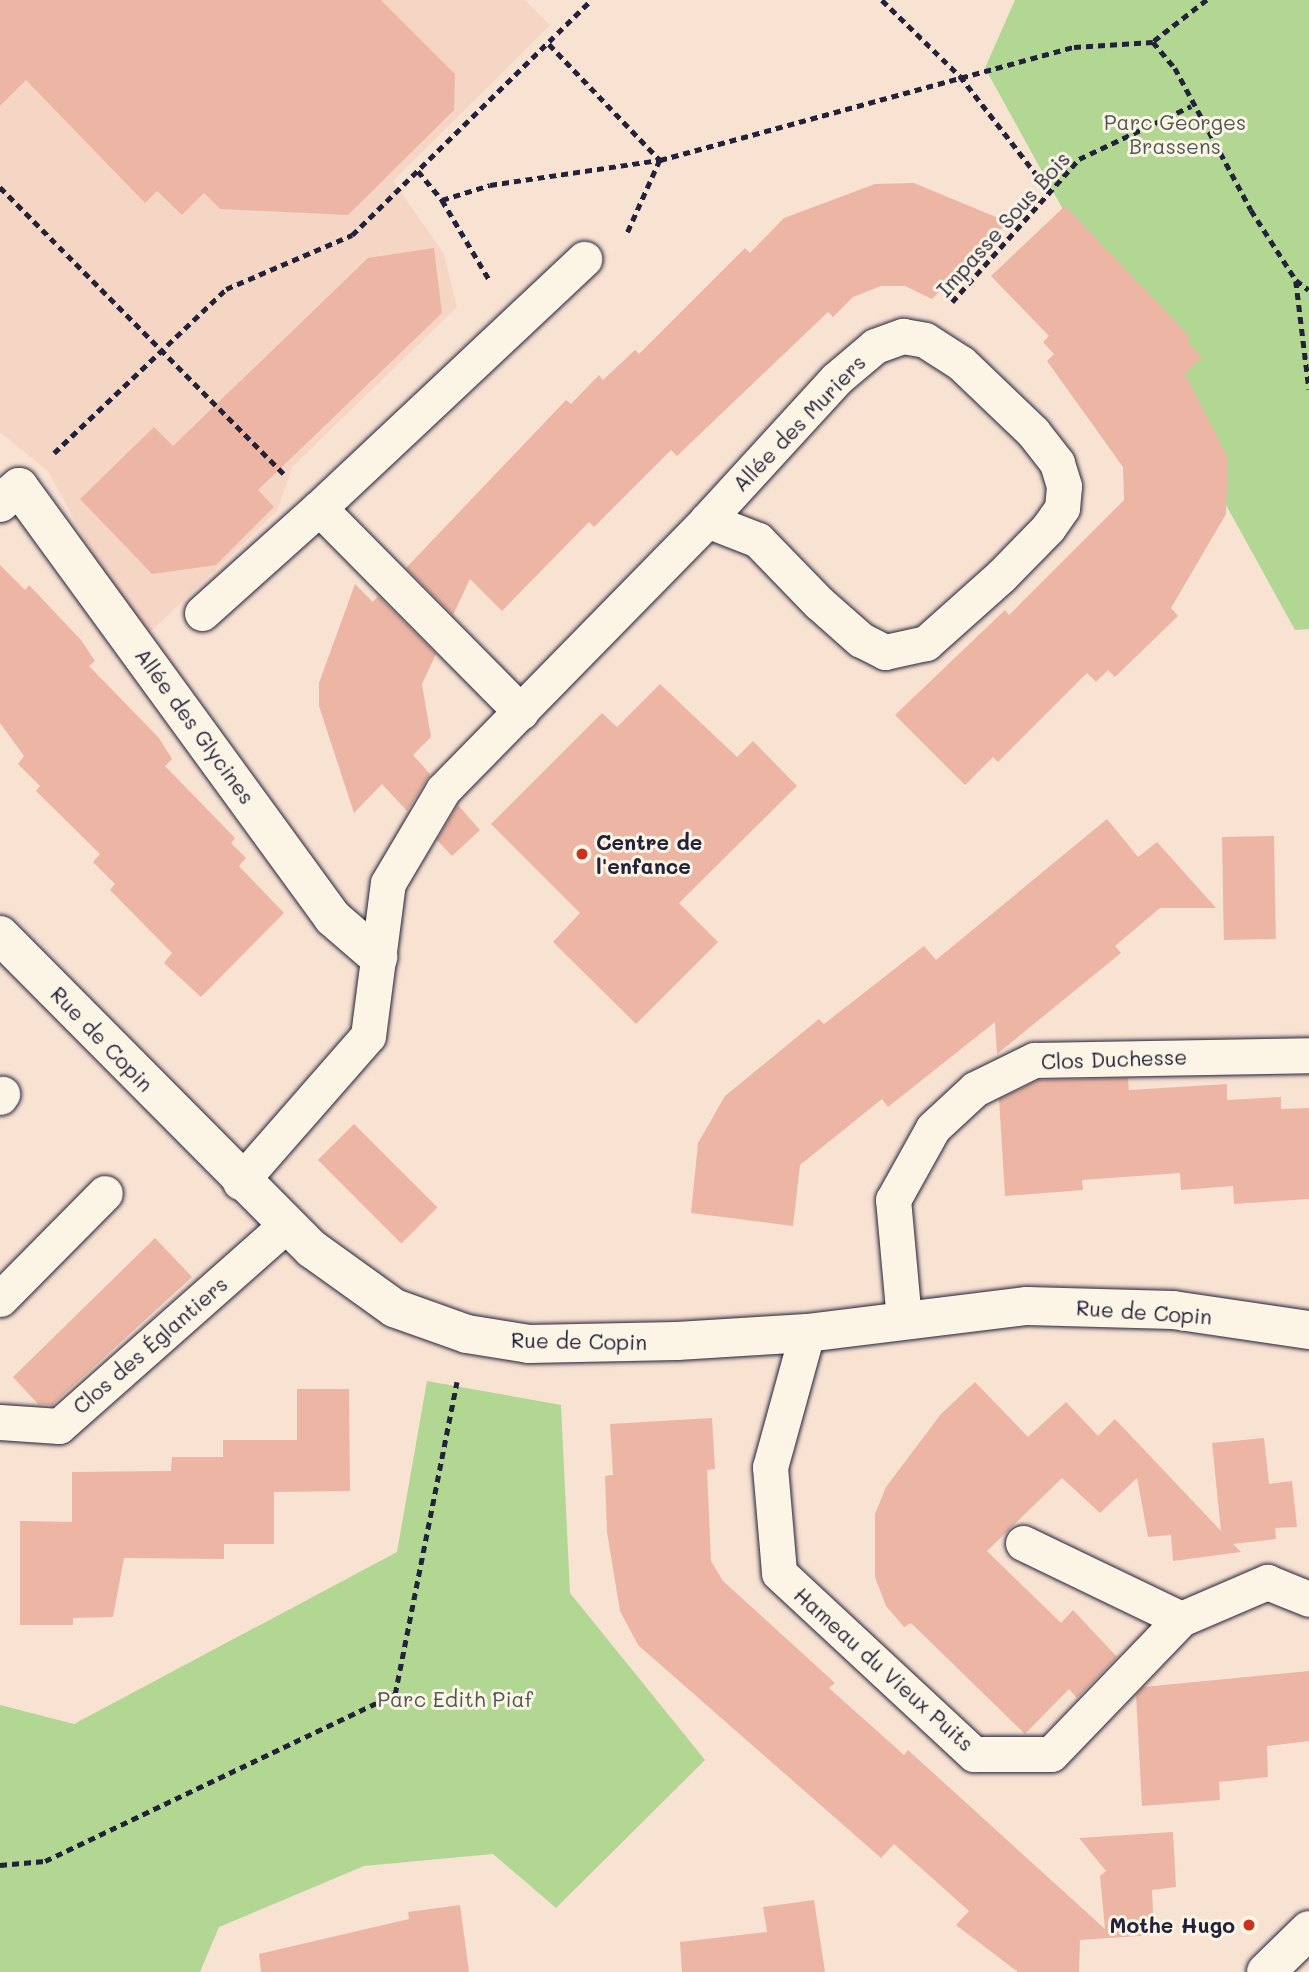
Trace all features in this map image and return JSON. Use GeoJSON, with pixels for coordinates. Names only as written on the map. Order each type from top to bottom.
{"type":"FeatureCollection","features":[{"type":"Feature","properties":{"kind":"street","name":"Allée des Glycines"},"geometry":{"type":"LineString","coordinates":[[9,495],[333,918],[378,957]]}},
{"type":"Feature","properties":{"kind":"street","name":"Rue de Copin"},"geometry":{"type":"LineString","coordinates":[[0,936],[240,1182],[286,1225],[394,1308],[467,1334],[529,1344],[807,1333],[1027,1306],[1173,1310],[1309,1330]]}},
{"type":"Feature","properties":{"kind":"street"},"geometry":{"type":"LineString","coordinates":[[1266,1972],[1309,1930]]}},
{"type":"Feature","properties":{"kind":"lane"},"geometry":{"type":"LineString","coordinates":[[202,614],[584,259]]}},
{"type":"Feature","properties":{"kind":"lane","name":"Allée des Muriers"},"geometry":{"type":"LineString","coordinates":[[240,1182],[368,1036],[388,883],[443,790],[707,520],[836,379],[875,346],[903,336],[925,340]]}},
{"type":"Feature","properties":{"kind":"lane"},"geometry":{"type":"LineString","coordinates":[[707,520],[758,540],[861,640],[885,652],[926,643],[1048,528],[1062,508],[1064,486],[1057,463],[1033,432],[961,363],[925,340]]}},
{"type":"Feature","properties":{"kind":"lane"},"geometry":{"type":"LineString","coordinates":[[319,508],[521,712]]}},
{"type":"Feature","properties":{"kind":"lane","name":"Clos Duchesse"},"geometry":{"type":"LineString","coordinates":[[904,1320],[893,1200],[933,1128],[975,1089],[1034,1060],[1309,1055]]}},
{"type":"Feature","properties":{"kind":"lane"},"geometry":{"type":"LineString","coordinates":[[0,1299],[105,1193]]}},
{"type":"Feature","properties":{"kind":"lane","name":"Clos des Églantiers"},"geometry":{"type":"LineString","coordinates":[[0,1422],[59,1426],[286,1225]]}},
{"type":"Feature","properties":{"kind":"lane","name":"Hameau du Vieux Puits"},"geometry":{"type":"LineString","coordinates":[[807,1333],[770,1467],[779,1573],[974,1754],[1051,1754],[1181,1619],[1266,1582],[1309,1599]]}},
{"type":"Feature","properties":{"kind":"lane"},"geometry":{"type":"LineString","coordinates":[[1023,1543],[1181,1619]]}},
{"type":"Feature","properties":{"kind":"path"},"geometry":{"type":"LineString","coordinates":[[9,495],[226,289],[352,235],[591,0]]}},
{"type":"Feature","properties":{"kind":"path"},"geometry":{"type":"LineString","coordinates":[[882,0],[960,76],[1050,192]]}},
{"type":"Feature","properties":{"kind":"path"},"geometry":{"type":"LineString","coordinates":[[442,200],[490,185],[660,160],[1074,47],[1153,42],[1207,0]]}},
{"type":"Feature","properties":{"kind":"path"},"geometry":{"type":"LineString","coordinates":[[1153,42],[1175,68],[1191,106],[1296,280],[1309,289]]}},
{"type":"Feature","properties":{"kind":"path"},"geometry":{"type":"LineString","coordinates":[[549,44],[660,160]]}},
{"type":"Feature","properties":{"kind":"path","name":"Impasse Sous Bois"},"geometry":{"type":"LineString","coordinates":[[925,340],[1079,159],[1191,106]]}},
{"type":"Feature","properties":{"kind":"path"},"geometry":{"type":"LineString","coordinates":[[584,259],[630,234],[660,160]]}},
{"type":"Feature","properties":{"kind":"path"},"geometry":{"type":"LineString","coordinates":[[418,171],[442,200],[515,324]]}},
{"type":"Feature","properties":{"kind":"path"},"geometry":{"type":"LineString","coordinates":[[0,187],[160,353],[319,508]]}},
{"type":"Feature","properties":{"kind":"path"},"geometry":{"type":"LineString","coordinates":[[1296,280],[1309,389]]}},
{"type":"Feature","properties":{"kind":"path"},"geometry":{"type":"LineString","coordinates":[[0,1865],[45,1861],[395,1694],[467,1334]]}},
{"type":"Feature","properties":{"kind":"shaded area"},"geometry":{"type":"Polygon","coordinates":[[[0,0],[525,0],[550,25],[393,181],[444,254],[457,307],[293,466],[277,511],[149,633],[104,574],[48,471],[0,432],[0,0]]]}},
{"type":"Feature","properties":{"kind":"green space","name":"Parc Georges Brassens"},"geometry":{"type":"Polygon","coordinates":[[[1015,0],[1309,0],[1309,629],[1295,630],[985,68],[1015,0]]]}},
{"type":"Feature","properties":{"kind":"green space","name":"Parc Edith Piaf"},"geometry":{"type":"Polygon","coordinates":[[[427,1381],[561,1405],[570,1593],[705,1760],[556,1908],[493,1854],[364,1866],[219,1927],[200,1972],[0,1972],[0,1705],[74,1724],[397,1552],[427,1381]]]}},
{"type":"Feature","properties":{"kind":"building"},"geometry":{"type":"Polygon","coordinates":[[[0,0],[381,0],[455,74],[454,110],[348,215],[220,209],[204,193],[182,215],[157,191],[145,203],[26,80],[0,106],[0,0]]]}},
{"type":"Feature","properties":{"kind":"building"},"geometry":{"type":"Polygon","coordinates":[[[914,183],[1008,222],[932,299],[905,286],[881,286],[853,297],[833,317],[828,312],[677,456],[671,450],[594,527],[589,522],[502,611],[470,579],[453,615],[406,568],[566,400],[571,404],[599,375],[603,380],[635,350],[639,354],[745,248],[750,253],[784,218],[875,184],[914,183]]]}},
{"type":"Feature","properties":{"kind":"building"},"geometry":{"type":"Polygon","coordinates":[[[1065,206],[1190,337],[1187,341],[1202,357],[1185,374],[1228,458],[1226,514],[1171,608],[1178,616],[1115,677],[1108,670],[1096,682],[1087,673],[998,762],[993,757],[965,785],[895,715],[1005,610],[1009,615],[1124,500],[1123,467],[1047,361],[1054,354],[1043,342],[1049,336],[991,276],[1065,206]]]}},
{"type":"Feature","properties":{"kind":"building"},"geometry":{"type":"Polygon","coordinates":[[[434,248],[442,313],[258,490],[274,507],[216,565],[152,574],[80,499],[154,427],[173,446],[368,258],[434,248]]]}},
{"type":"Feature","properties":{"kind":"building"},"geometry":{"type":"Polygon","coordinates":[[[0,565],[25,590],[29,585],[81,640],[95,661],[89,666],[159,738],[172,759],[165,766],[235,838],[231,843],[246,858],[239,866],[284,913],[201,997],[164,963],[172,953],[110,890],[115,884],[93,862],[100,854],[36,791],[40,786],[18,764],[24,756],[0,723],[0,565]]]}},
{"type":"Feature","properties":{"kind":"building"},"geometry":{"type":"Polygon","coordinates":[[[355,584],[373,602],[378,596],[436,654],[422,684],[431,737],[413,755],[430,774],[407,811],[382,784],[354,813],[319,706],[319,683],[355,584]]]}},
{"type":"Feature","properties":{"kind":"building","name":"Centre de l'enfance"},"geometry":{"type":"Polygon","coordinates":[[[660,684],[737,757],[753,741],[797,786],[679,903],[718,942],[636,1024],[553,942],[580,913],[491,824],[602,713],[617,727],[660,684]]]}},
{"type":"Feature","properties":{"kind":"building"},"geometry":{"type":"Polygon","coordinates":[[[458,805],[480,830],[452,856],[437,840],[458,805]]]}},
{"type":"Feature","properties":{"kind":"building"},"geometry":{"type":"Polygon","coordinates":[[[1107,819],[1138,857],[1157,842],[1216,908],[1160,908],[1115,946],[1121,953],[997,1054],[995,1022],[888,1107],[882,1099],[800,1165],[793,1226],[691,1213],[698,1143],[725,1096],[819,1019],[824,1024],[924,946],[936,960],[1107,819]]]}},
{"type":"Feature","properties":{"kind":"building"},"geometry":{"type":"Polygon","coordinates":[[[1274,836],[1276,939],[1224,940],[1222,837],[1274,836]]]}},
{"type":"Feature","properties":{"kind":"building"},"geometry":{"type":"Polygon","coordinates":[[[1128,1078],[1129,1090],[1227,1084],[1227,1100],[1281,1097],[1281,1109],[1309,1108],[1309,1199],[1234,1204],[1233,1186],[1181,1190],[1180,1173],[1082,1180],[1083,1190],[1005,1196],[999,1099],[1039,1080],[1128,1078]]]}},
{"type":"Feature","properties":{"kind":"building"},"geometry":{"type":"Polygon","coordinates":[[[354,1124],[437,1207],[401,1244],[318,1160],[354,1124]]]}},
{"type":"Feature","properties":{"kind":"building"},"geometry":{"type":"Polygon","coordinates":[[[155,1238],[192,1277],[52,1405],[38,1404],[13,1377],[155,1238]]]}},
{"type":"Feature","properties":{"kind":"building"},"geometry":{"type":"Polygon","coordinates":[[[975,1382],[1028,1437],[1066,1402],[1098,1436],[1115,1419],[1221,1531],[1212,1443],[1264,1438],[1269,1484],[1292,1481],[1297,1527],[1275,1528],[1276,1539],[1233,1544],[1241,1552],[1173,1561],[1171,1535],[1148,1537],[1137,1478],[1100,1513],[1062,1478],[987,1551],[1061,1623],[1073,1610],[1117,1657],[1077,1698],[1069,1689],[1025,1734],[911,1623],[904,1627],[886,1606],[875,1577],[875,1514],[886,1487],[941,1414],[975,1382]]]}},
{"type":"Feature","properties":{"kind":"building"},"geometry":{"type":"Polygon","coordinates":[[[297,1389],[349,1389],[350,1491],[274,1492],[274,1544],[224,1544],[224,1559],[124,1558],[113,1617],[73,1618],[73,1625],[20,1625],[20,1521],[72,1522],[72,1472],[171,1471],[172,1457],[223,1457],[223,1440],[297,1440],[297,1389]]]}},
{"type":"Feature","properties":{"kind":"building"},"geometry":{"type":"Polygon","coordinates":[[[712,1418],[715,1469],[707,1470],[711,1561],[723,1581],[835,1683],[829,1688],[904,1755],[908,1750],[1105,1929],[1100,1876],[1106,1871],[1079,1838],[1173,1832],[1176,1887],[1152,1890],[1154,1935],[1080,1940],[1079,1972],[1018,1972],[956,1925],[969,1911],[894,1844],[881,1858],[638,1645],[620,1611],[607,1532],[605,1476],[613,1475],[610,1424],[712,1418]]]}},
{"type":"Feature","properties":{"kind":"building"},"geometry":{"type":"Polygon","coordinates":[[[1309,1671],[1309,1741],[1267,1746],[1268,1777],[1219,1782],[1220,1800],[1142,1806],[1136,1695],[1143,1687],[1309,1671]]]}},
{"type":"Feature","properties":{"kind":"building"},"geometry":{"type":"Polygon","coordinates":[[[814,1900],[825,1972],[682,1972],[680,1942],[767,1932],[763,1907],[814,1900]]]}},
{"type":"Feature","properties":{"kind":"building"},"geometry":{"type":"Polygon","coordinates":[[[460,1905],[469,1972],[261,1972],[259,1954],[409,1919],[408,1912],[460,1905]]]}},
{"type":"Feature","properties":{"kind":"place","name":"Centre de l'enfance"},"geometry":{"type":"Point","coordinates":[582,854]}},
{"type":"Feature","properties":{"kind":"place","name":"Mothe Hugo"},"geometry":{"type":"Point","coordinates":[1249,1925]}}]}
